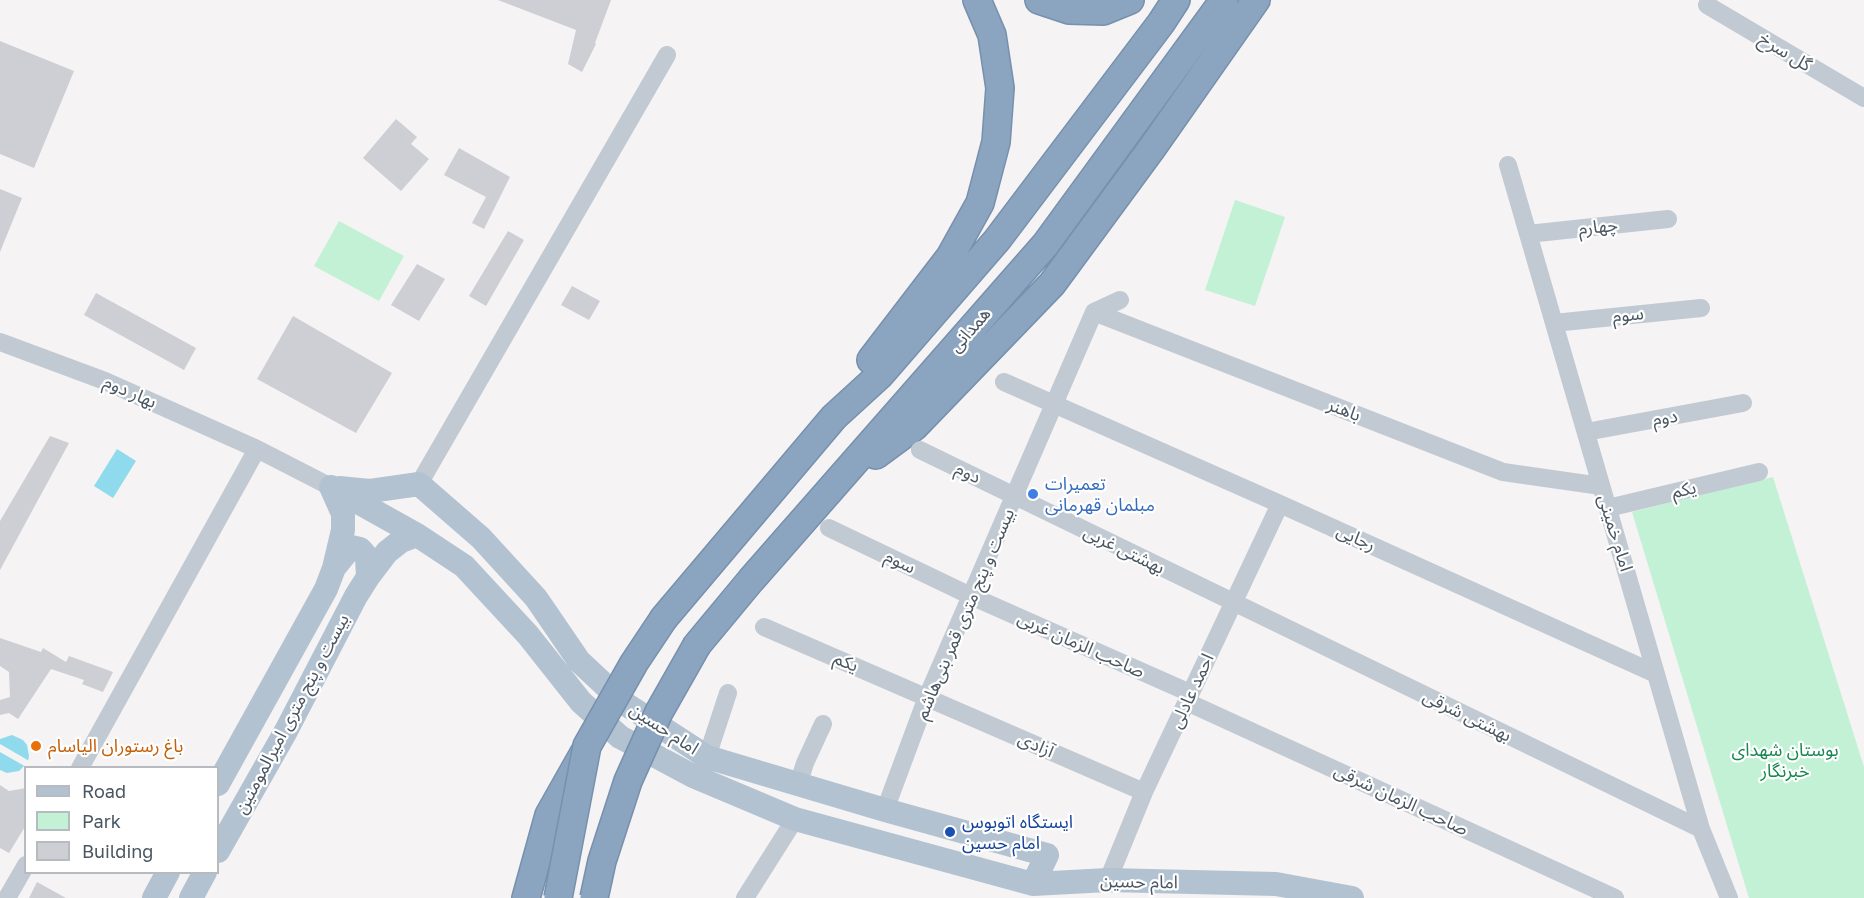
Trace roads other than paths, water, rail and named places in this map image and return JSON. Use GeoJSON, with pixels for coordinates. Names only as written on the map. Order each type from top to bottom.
{"type":"FeatureCollection","features":[{"type":"Feature","properties":{"kind":"highway"},"geometry":{"type":"LineString","coordinates":[[834,417],[869,362],[950,257],[980,204],[996,142],[1000,87],[992,35],[976,0]]}},
{"type":"Feature","properties":{"kind":"highway"},"geometry":{"type":"LineString","coordinates":[[1039,0],[1069,10],[1103,11],[1130,0]]}},
{"type":"Feature","properties":{"kind":"highway"},"geometry":{"type":"LineString","coordinates":[[526,898],[549,815],[634,663],[664,618],[834,417],[880,375],[997,240],[1176,0]]}},
{"type":"Feature","properties":{"kind":"highway","name":"همدانی"},"geometry":{"type":"LineString","coordinates":[[594,898],[602,861],[628,781],[659,712],[697,645],[751,580],[1045,245],[1224,0]]}},
{"type":"Feature","properties":{"kind":"highway"},"geometry":{"type":"LineString","coordinates":[[838,482],[914,427],[1052,284],[1152,148],[1256,0]]}},
{"type":"Feature","properties":{"kind":"highway"},"geometry":{"type":"LineString","coordinates":[[558,898],[587,746]]}},
{"type":"Feature","properties":{"kind":"main road","name":"امام حسین"},"geometry":{"type":"LineString","coordinates":[[331,487],[370,491],[419,484],[481,538],[536,598],[579,661],[624,703],[707,757],[1047,855],[1028,891]]}},
{"type":"Feature","properties":{"kind":"main road","name":"امام حسین"},"geometry":{"type":"LineString","coordinates":[[331,487],[417,535],[464,566],[528,635],[581,702],[620,737],[693,776],[795,819],[1028,891],[1108,880],[1276,884],[1352,898]]}},
{"type":"Feature","properties":{"kind":"main road"},"geometry":{"type":"LineString","coordinates":[[331,487],[343,514],[343,530],[334,568]]}},
{"type":"Feature","properties":{"kind":"main road","name":"بیست و پنج متری امیرالمومنین"},"geometry":{"type":"LineString","coordinates":[[219,849],[286,731],[356,596],[387,552],[401,541],[417,535]]}},
{"type":"Feature","properties":{"kind":"main road"},"geometry":{"type":"LineString","coordinates":[[334,568],[351,547],[360,549],[367,557],[368,577]]}},
{"type":"Feature","properties":{"kind":"main road","name":"بیست و پنج متری امیرالمومنین"},"geometry":{"type":"LineString","coordinates":[[219,782],[326,589],[334,568]]}},
{"type":"Feature","properties":{"kind":"main road"},"geometry":{"type":"LineString","coordinates":[[258,712],[286,731]]}},
{"type":"Feature","properties":{"kind":"main road"},"geometry":{"type":"LineString","coordinates":[[154,898],[167,874]]}},
{"type":"Feature","properties":{"kind":"main road"},"geometry":{"type":"LineString","coordinates":[[191,898],[204,874]]}},
{"type":"Feature","properties":{"kind":"street","name":"گل سرخ"},"geometry":{"type":"LineString","coordinates":[[1707,5],[1864,98]]}},
{"type":"Feature","properties":{"kind":"street"},"geometry":{"type":"LineString","coordinates":[[419,484],[667,55]]}},
{"type":"Feature","properties":{"kind":"street","name":"امام خمینی"},"geometry":{"type":"LineString","coordinates":[[1508,165],[1701,829],[1729,898]]}},
{"type":"Feature","properties":{"kind":"street","name":"چهارم"},"geometry":{"type":"LineString","coordinates":[[1528,234],[1668,219]]}},
{"type":"Feature","properties":{"kind":"street"},"geometry":{"type":"LineString","coordinates":[[1094,312],[1119,300]]}},
{"type":"Feature","properties":{"kind":"street","name":"سوم"},"geometry":{"type":"LineString","coordinates":[[1554,323],[1701,308]]}},
{"type":"Feature","properties":{"kind":"street","name":"بیست و پنج متری قمر بنی‌هاشم"},"geometry":{"type":"LineString","coordinates":[[885,810],[927,698],[1094,312]]}},
{"type":"Feature","properties":{"kind":"street","name":"باهنر"},"geometry":{"type":"LineString","coordinates":[[1094,312],[1503,472],[1601,486]]}},
{"type":"Feature","properties":{"kind":"street","name":"بهار دوم"},"geometry":{"type":"LineString","coordinates":[[0,342],[105,381],[257,449]]}},
{"type":"Feature","properties":{"kind":"street"},"geometry":{"type":"LineString","coordinates":[[1004,382],[1055,405]]}},
{"type":"Feature","properties":{"kind":"street","name":"دوم"},"geometry":{"type":"LineString","coordinates":[[1586,432],[1743,403]]}},
{"type":"Feature","properties":{"kind":"street","name":"رجایی"},"geometry":{"type":"LineString","coordinates":[[1055,405],[1656,674]]}},
{"type":"Feature","properties":{"kind":"street"},"geometry":{"type":"LineString","coordinates":[[81,766],[257,449]]}},
{"type":"Feature","properties":{"kind":"street","name":"امام حسین"},"geometry":{"type":"LineString","coordinates":[[257,449],[331,487]]}},
{"type":"Feature","properties":{"kind":"street","name":"دوم"},"geometry":{"type":"LineString","coordinates":[[920,450],[1015,496]]}},
{"type":"Feature","properties":{"kind":"street","name":"یکم"},"geometry":{"type":"LineString","coordinates":[[1608,508],[1759,472]]}},
{"type":"Feature","properties":{"kind":"street","name":"بهشتی غربی"},"geometry":{"type":"LineString","coordinates":[[1015,496],[1233,603]]}},
{"type":"Feature","properties":{"kind":"street","name":"احمد عادلی"},"geometry":{"type":"LineString","coordinates":[[1108,880],[1144,792],[1280,504]]}},
{"type":"Feature","properties":{"kind":"street","name":"سوم"},"geometry":{"type":"LineString","coordinates":[[829,528],[971,596]]}},
{"type":"Feature","properties":{"kind":"street","name":"صاحب الزمان غربی"},"geometry":{"type":"LineString","coordinates":[[971,596],[1188,698]]}},
{"type":"Feature","properties":{"kind":"street","name":"بهشتی شرقی"},"geometry":{"type":"LineString","coordinates":[[1233,603],[1701,829]]}},
{"type":"Feature","properties":{"kind":"street","name":"یکم"},"geometry":{"type":"LineString","coordinates":[[764,627],[927,698]]}},
{"type":"Feature","properties":{"kind":"street"},"geometry":{"type":"LineString","coordinates":[[707,757],[728,693]]}},
{"type":"Feature","properties":{"kind":"street","name":"آزادی"},"geometry":{"type":"LineString","coordinates":[[927,698],[1144,792]]}},
{"type":"Feature","properties":{"kind":"street","name":"صاحب الزمان شرقی"},"geometry":{"type":"LineString","coordinates":[[1188,698],[1615,898]]}},
{"type":"Feature","properties":{"kind":"street"},"geometry":{"type":"LineString","coordinates":[[798,785],[805,763],[823,724]]}},
{"type":"Feature","properties":{"kind":"street"},"geometry":{"type":"LineString","coordinates":[[746,898],[795,819]]}},
{"type":"Feature","properties":{"kind":"street"},"geometry":{"type":"LineString","coordinates":[[7,898],[24,868]]}},
{"type":"Feature","properties":{"kind":"water"},"geometry":{"type":"Polygon","coordinates":[[[117,449],[136,461],[113,498],[94,486],[117,449]]]}},
{"type":"Feature","properties":{"kind":"water"},"geometry":{"type":"Polygon","coordinates":[[[12,735],[23,740],[27,745],[29,756],[28,762],[19,771],[7,773],[0,770],[0,739],[12,735]]]}},
{"type":"Feature","properties":{"kind":"place","name":"تعمیرات مبلمان قهرمانی"},"geometry":{"type":"Point","coordinates":[1033,494]}},
{"type":"Feature","properties":{"kind":"place","name":"باغ رستوران الیاسام"},"geometry":{"type":"Point","coordinates":[36,746]}},
{"type":"Feature","properties":{"kind":"place","name":"ایستگاه اتوبوس امام حسین"},"geometry":{"type":"Point","coordinates":[950,832]}},
{"type":"Feature","properties":{"kind":"park label","name":"بوستان شهدای خبرنگار"},"geometry":{"type":"Point","coordinates":[1785,760]}}]}
